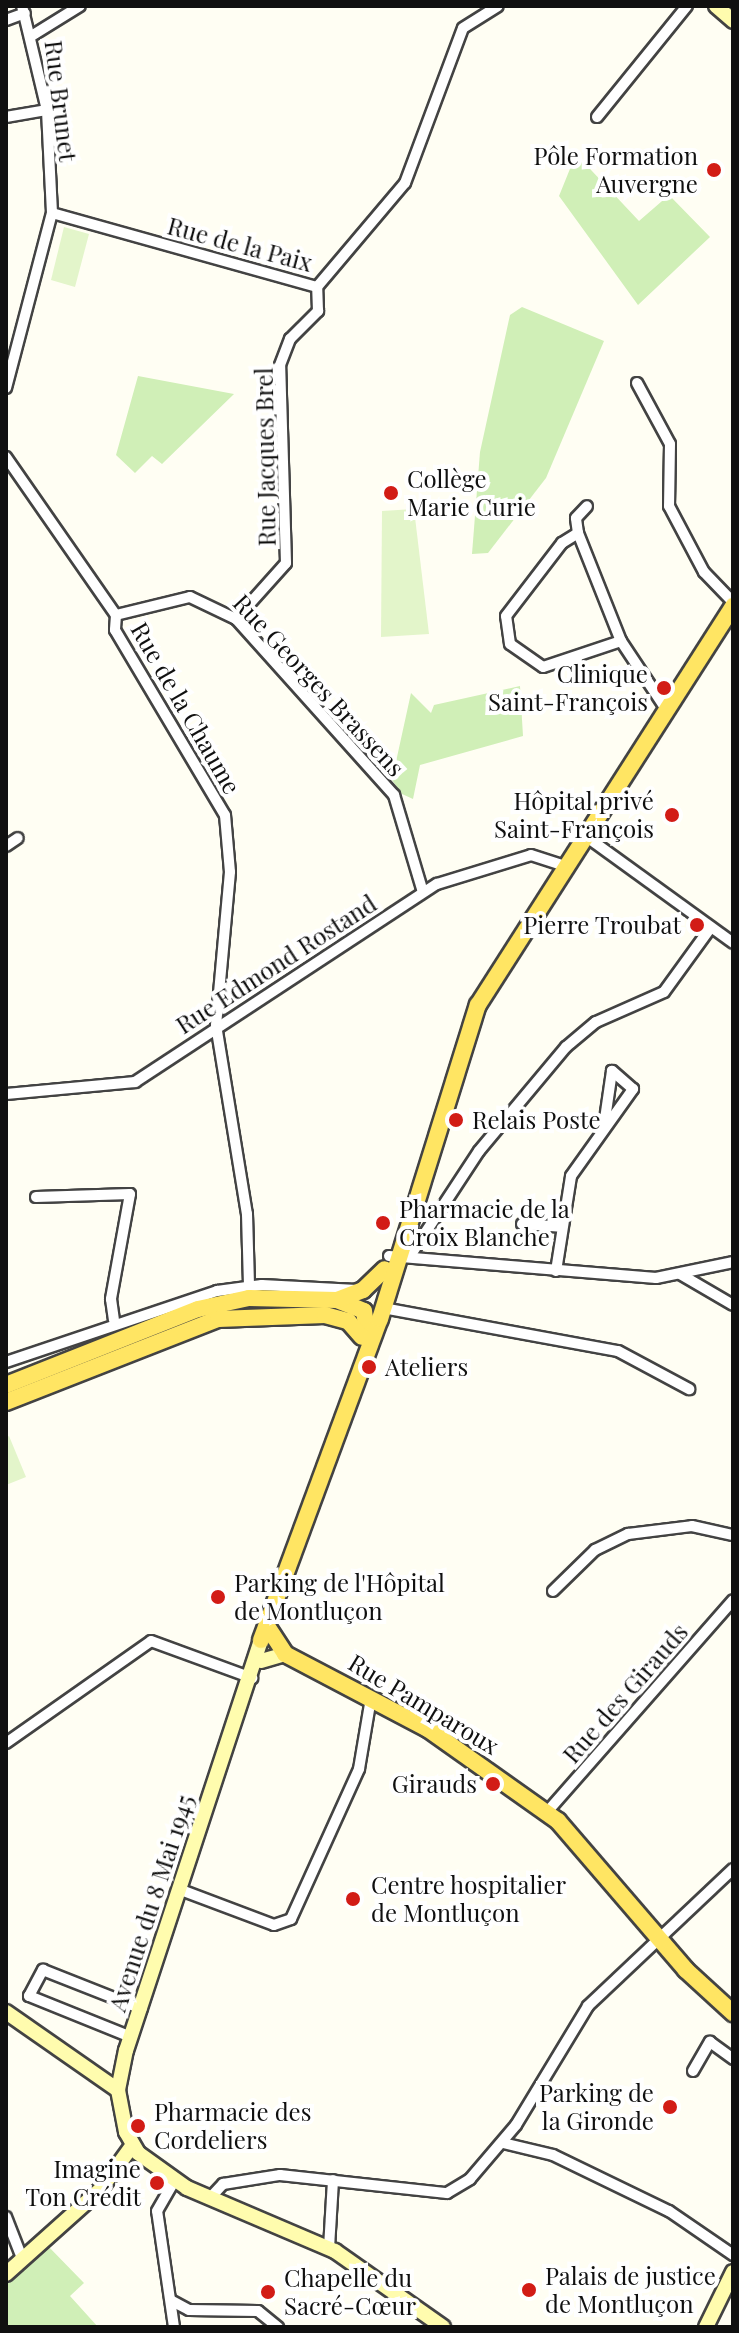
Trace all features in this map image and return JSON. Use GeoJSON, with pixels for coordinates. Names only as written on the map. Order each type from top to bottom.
{"type":"FeatureCollection","features":[{"type":"Feature","properties":{"kind":"main road"},"geometry":{"type":"LineString","coordinates":[[716,6],[733,21]]}},
{"type":"Feature","properties":{"kind":"main road","name":"Avenue du 8 Mai 1945"},"geometry":{"type":"LineString","coordinates":[[306,1522],[371,1307],[396,1256],[478,1005],[733,604]]}},
{"type":"Feature","properties":{"kind":"main road"},"geometry":{"type":"LineString","coordinates":[[371,1307],[396,1256]]}},
{"type":"Feature","properties":{"kind":"main road"},"geometry":{"type":"LineString","coordinates":[[6,1385],[198,1309],[249,1298],[337,1300],[371,1307]]}},
{"type":"Feature","properties":{"kind":"main road"},"geometry":{"type":"LineString","coordinates":[[6,1402],[218,1319],[325,1315],[371,1307]]}},
{"type":"Feature","properties":{"kind":"main road","name":"Avenue du 8 Mai 1945"},"geometry":{"type":"LineString","coordinates":[[132,2146],[118,2090],[131,2037],[351,1393],[371,1307]]}},
{"type":"Feature","properties":{"kind":"main road"},"geometry":{"type":"LineString","coordinates":[[325,1315],[348,1321],[362,1337]]}},
{"type":"Feature","properties":{"kind":"main road","name":"Avenue du 8 Mai 1945"},"geometry":{"type":"LineString","coordinates":[[252,1678],[261,1661],[267,1636]]}},
{"type":"Feature","properties":{"kind":"main road","name":"Rue Pamparoux"},"geometry":{"type":"LineString","coordinates":[[267,1636],[285,1654],[371,1698],[552,1817],[662,1940],[733,2013]]}},
{"type":"Feature","properties":{"kind":"main road"},"geometry":{"type":"LineString","coordinates":[[261,1661],[285,1654]]}},
{"type":"Feature","properties":{"kind":"main road"},"geometry":{"type":"LineString","coordinates":[[7,2016],[118,2090]]}},
{"type":"Feature","properties":{"kind":"main road"},"geometry":{"type":"LineString","coordinates":[[6,2274],[100,2190],[132,2146],[175,2180],[209,2199],[329,2248],[443,2327]]}},
{"type":"Feature","properties":{"kind":"main road"},"geometry":{"type":"LineString","coordinates":[[706,2327],[733,2272]]}},
{"type":"Feature","properties":{"kind":"street"},"geometry":{"type":"LineString","coordinates":[[33,35],[80,6]]}},
{"type":"Feature","properties":{"kind":"street","name":"Rue de la Paix"},"geometry":{"type":"LineString","coordinates":[[52,213],[317,287],[405,183],[463,28],[498,6]]}},
{"type":"Feature","properties":{"kind":"street"},"geometry":{"type":"LineString","coordinates":[[597,117],[687,6]]}},
{"type":"Feature","properties":{"kind":"street"},"geometry":{"type":"LineString","coordinates":[[6,20],[24,10]]}},
{"type":"Feature","properties":{"kind":"street","name":"Rue Brunet"},"geometry":{"type":"LineString","coordinates":[[6,388],[52,213],[47,110],[33,35],[24,10]]}},
{"type":"Feature","properties":{"kind":"street"},"geometry":{"type":"LineString","coordinates":[[6,117],[47,110]]}},
{"type":"Feature","properties":{"kind":"street","name":"Rue Jacques Brel"},"geometry":{"type":"LineString","coordinates":[[236,619],[286,563],[280,365],[290,339],[318,311],[317,287]]}},
{"type":"Feature","properties":{"kind":"street"},"geometry":{"type":"LineString","coordinates":[[637,383],[670,444],[669,506],[704,572],[733,604]]}},
{"type":"Feature","properties":{"kind":"street","name":"Rue de la Chaume"},"geometry":{"type":"LineString","coordinates":[[6,457],[116,615],[115,630],[225,815],[230,872],[216,1025],[249,1228],[249,1285]]}},
{"type":"Feature","properties":{"kind":"street","name":"Rue de la Chaume"},"geometry":{"type":"LineString","coordinates":[[6,476],[26,487]]}},
{"type":"Feature","properties":{"kind":"street"},"geometry":{"type":"LineString","coordinates":[[587,506],[576,518],[578,533],[621,641],[666,709]]}},
{"type":"Feature","properties":{"kind":"street"},"geometry":{"type":"LineString","coordinates":[[578,533],[511,602],[510,644],[543,667],[621,641]]}},
{"type":"Feature","properties":{"kind":"street","name":"Rue Georges Brassens"},"geometry":{"type":"LineString","coordinates":[[116,615],[190,597],[236,619],[394,795],[423,892]]}},
{"type":"Feature","properties":{"kind":"street"},"geometry":{"type":"LineString","coordinates":[[584,835],[733,943]]}},
{"type":"Feature","properties":{"kind":"street"},"geometry":{"type":"LineString","coordinates":[[6,846],[18,838]]}},
{"type":"Feature","properties":{"kind":"street","name":"Rue Edmond Rostand"},"geometry":{"type":"LineString","coordinates":[[6,1094],[135,1082],[216,1025],[423,892],[531,855],[564,866]]}},
{"type":"Feature","properties":{"kind":"street"},"geometry":{"type":"LineString","coordinates":[[711,927],[664,992],[596,1022],[557,1056],[396,1256],[437,1263],[556,1271],[680,1274],[733,1262]]}},
{"type":"Feature","properties":{"kind":"street"},"geometry":{"type":"LineString","coordinates":[[556,1271],[571,1176],[633,1089],[612,1071],[605,1086],[604,1126]]}},
{"type":"Feature","properties":{"kind":"street"},"geometry":{"type":"LineString","coordinates":[[36,1197],[130,1194],[111,1299],[114,1320]]}},
{"type":"Feature","properties":{"kind":"street"},"geometry":{"type":"LineString","coordinates":[[522,1224],[561,1227]]}},
{"type":"Feature","properties":{"kind":"street"},"geometry":{"type":"LineString","coordinates":[[680,1274],[733,1305]]}},
{"type":"Feature","properties":{"kind":"street"},"geometry":{"type":"LineString","coordinates":[[6,1362],[114,1320],[249,1285],[618,1351],[689,1389]]}},
{"type":"Feature","properties":{"kind":"street"},"geometry":{"type":"LineString","coordinates":[[553,1591],[595,1550],[628,1534],[692,1526],[733,1535]]}},
{"type":"Feature","properties":{"kind":"street","name":"Rue des Girauds"},"geometry":{"type":"LineString","coordinates":[[552,1817],[733,1600]]}},
{"type":"Feature","properties":{"kind":"street"},"geometry":{"type":"LineString","coordinates":[[6,1743],[151,1641],[252,1678]]}},
{"type":"Feature","properties":{"kind":"street"},"geometry":{"type":"LineString","coordinates":[[181,1890],[274,1925],[291,1919],[359,1769],[371,1698]]}},
{"type":"Feature","properties":{"kind":"street"},"geometry":{"type":"LineString","coordinates":[[209,2199],[223,2184],[280,2175],[447,2193],[503,2143],[588,2006],[662,1940],[733,1869]]}},
{"type":"Feature","properties":{"kind":"street"},"geometry":{"type":"LineString","coordinates":[[131,2037],[29,1996],[43,1970],[142,2009]]}},
{"type":"Feature","properties":{"kind":"street"},"geometry":{"type":"LineString","coordinates":[[693,2071],[710,2042],[733,2059]]}},
{"type":"Feature","properties":{"kind":"street"},"geometry":{"type":"LineString","coordinates":[[516,2125],[523,2147]]}},
{"type":"Feature","properties":{"kind":"street"},"geometry":{"type":"LineString","coordinates":[[503,2143],[523,2147],[673,2213],[733,2255]]}},
{"type":"Feature","properties":{"kind":"street"},"geometry":{"type":"LineString","coordinates":[[174,2327],[157,2211],[175,2180]]}},
{"type":"Feature","properties":{"kind":"street"},"geometry":{"type":"LineString","coordinates":[[329,2248],[326,2225],[333,2180]]}},
{"type":"Feature","properties":{"kind":"street"},"geometry":{"type":"LineString","coordinates":[[6,2217],[22,2258]]}},
{"type":"Feature","properties":{"kind":"street"},"geometry":{"type":"LineString","coordinates":[[309,2238],[326,2225]]}},
{"type":"Feature","properties":{"kind":"street"},"geometry":{"type":"LineString","coordinates":[[172,2301],[189,2310],[258,2311],[278,2327]]}},
{"type":"Feature","properties":{"kind":"green space"},"geometry":{"type":"Polygon","coordinates":[[[576,154],[639,221],[669,195],[710,237],[638,305],[559,196],[576,154]]]}},
{"type":"Feature","properties":{"kind":"green space"},"geometry":{"type":"Polygon","coordinates":[[[64,227],[89,234],[75,287],[51,280],[64,227]]]}},
{"type":"Feature","properties":{"kind":"green space"},"geometry":{"type":"Polygon","coordinates":[[[522,307],[604,341],[546,478],[488,553],[472,554],[480,452],[510,315],[522,307]]]}},
{"type":"Feature","properties":{"kind":"green space"},"geometry":{"type":"Polygon","coordinates":[[[138,376],[234,394],[162,464],[152,456],[135,473],[116,455],[138,376]]]}},
{"type":"Feature","properties":{"kind":"green space"},"geometry":{"type":"Polygon","coordinates":[[[414,509],[429,634],[381,637],[382,511],[414,509]]]}},
{"type":"Feature","properties":{"kind":"green space"},"geometry":{"type":"Polygon","coordinates":[[[520,686],[523,736],[420,765],[413,799],[402,794],[392,780],[411,693],[431,713],[434,705],[520,686]]]}},
{"type":"Feature","properties":{"kind":"green space"},"geometry":{"type":"Polygon","coordinates":[[[9,1436],[26,1477],[6,1485],[6,1438],[9,1436]]]}},
{"type":"Feature","properties":{"kind":"green space"},"geometry":{"type":"Polygon","coordinates":[[[46,2244],[84,2283],[70,2296],[98,2327],[6,2327],[6,2285],[46,2244]]]}},
{"type":"Feature","properties":{"kind":"place","name":"Pôle Formation Auvergne"},"geometry":{"type":"Point","coordinates":[714,170]}},
{"type":"Feature","properties":{"kind":"place","name":"Collège Marie Curie"},"geometry":{"type":"Point","coordinates":[391,493]}},
{"type":"Feature","properties":{"kind":"place","name":"Clinique Saint-François"},"geometry":{"type":"Point","coordinates":[664,688]}},
{"type":"Feature","properties":{"kind":"place","name":"Hôpital privé Saint-François"},"geometry":{"type":"Point","coordinates":[672,815]}},
{"type":"Feature","properties":{"kind":"place","name":"Pierre Troubat"},"geometry":{"type":"Point","coordinates":[697,925]}},
{"type":"Feature","properties":{"kind":"place","name":"Relais Poste"},"geometry":{"type":"Point","coordinates":[456,1120]}},
{"type":"Feature","properties":{"kind":"place","name":"Pharmacie de la Croix Blanche"},"geometry":{"type":"Point","coordinates":[383,1223]}},
{"type":"Feature","properties":{"kind":"place","name":"Ateliers"},"geometry":{"type":"Point","coordinates":[369,1367]}},
{"type":"Feature","properties":{"kind":"place","name":"Parking de l'Hôpital de Montluçon"},"geometry":{"type":"Point","coordinates":[218,1597]}},
{"type":"Feature","properties":{"kind":"place","name":"Girauds"},"geometry":{"type":"Point","coordinates":[493,1784]}},
{"type":"Feature","properties":{"kind":"place","name":"Centre hospitalier de Montluçon"},"geometry":{"type":"Point","coordinates":[353,1899]}},
{"type":"Feature","properties":{"kind":"place","name":"Parking de la Gironde"},"geometry":{"type":"Point","coordinates":[670,2107]}},
{"type":"Feature","properties":{"kind":"place","name":"Pharmacie des Cordeliers"},"geometry":{"type":"Point","coordinates":[138,2126]}},
{"type":"Feature","properties":{"kind":"place","name":"Imagine Ton Crédit"},"geometry":{"type":"Point","coordinates":[157,2183]}},
{"type":"Feature","properties":{"kind":"place","name":"Palais de justice de Montluçon"},"geometry":{"type":"Point","coordinates":[529,2290]}},
{"type":"Feature","properties":{"kind":"place","name":"Chapelle du Sacré-Cœur"},"geometry":{"type":"Point","coordinates":[268,2292]}}]}
